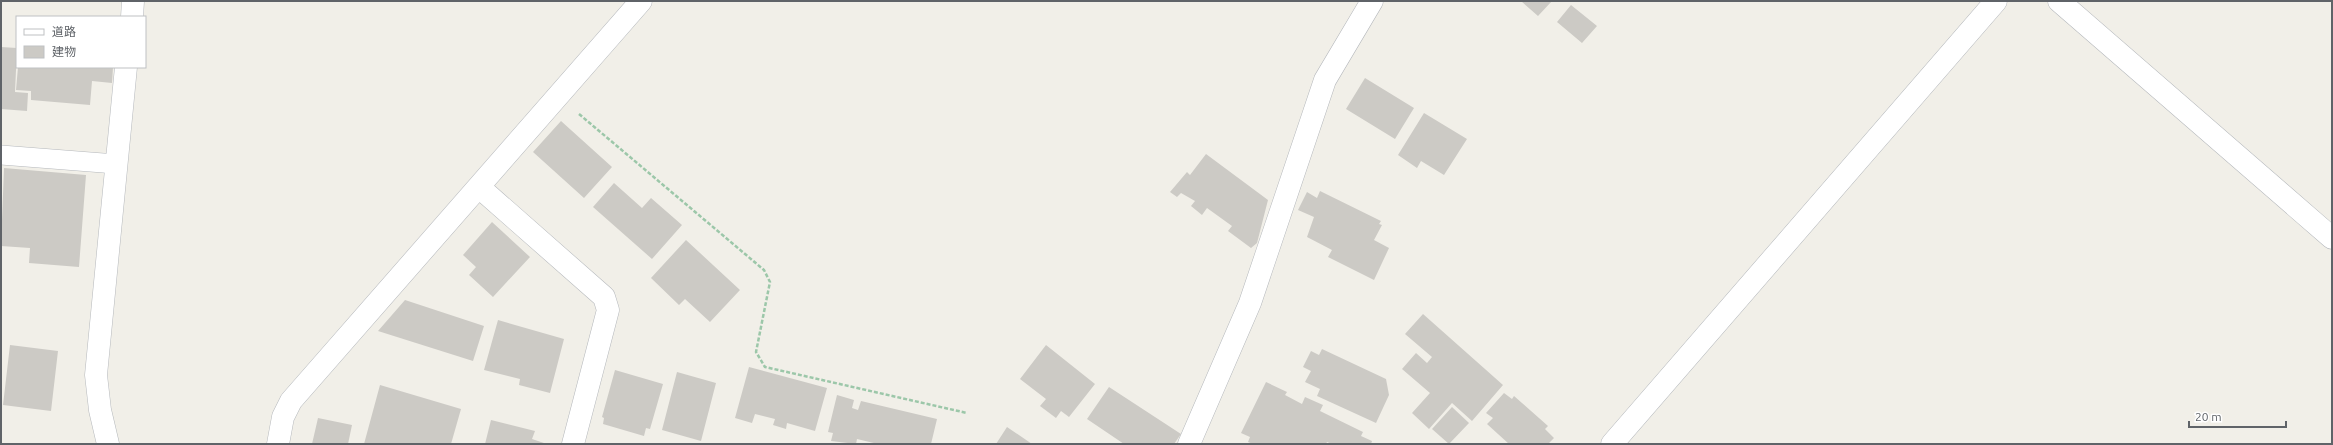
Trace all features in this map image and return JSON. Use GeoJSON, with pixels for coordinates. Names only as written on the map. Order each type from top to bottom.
{"type":"FeatureCollection","features":[{"type":"Feature","properties":{"kind":"street"},"geometry":{"type":"LineString","coordinates":[[132,16],[133,1]]}},
{"type":"Feature","properties":{"kind":"street"},"geometry":{"type":"LineString","coordinates":[[278,444],[283,417],[291,401],[641,1]]}},
{"type":"Feature","properties":{"kind":"street"},"geometry":{"type":"LineString","coordinates":[[1189,444],[1250,303],[1325,80],[1372,1]]}},
{"type":"Feature","properties":{"kind":"street"},"geometry":{"type":"LineString","coordinates":[[1612,444],[1996,1]]}},
{"type":"Feature","properties":{"kind":"street"},"geometry":{"type":"LineString","coordinates":[[2059,1],[2332,238]]}},
{"type":"Feature","properties":{"kind":"street"},"geometry":{"type":"LineString","coordinates":[[108,444],[100,410],[96,375],[126,68]]}},
{"type":"Feature","properties":{"kind":"street"},"geometry":{"type":"LineString","coordinates":[[479,187],[604,297],[608,310],[573,444]]}},
{"type":"Feature","properties":{"kind":"lane"},"geometry":{"type":"LineString","coordinates":[[1,155],[116,164]]}},
{"type":"Feature","properties":{"kind":"path"},"geometry":{"type":"LineString","coordinates":[[559,96],[764,270],[770,282],[756,352],[765,367],[967,413]]}},
{"type":"Feature","properties":{"kind":"building"},"geometry":{"type":"Polygon","coordinates":[[[1521,1],[1552,1],[1538,16],[1521,1]]]}},
{"type":"Feature","properties":{"kind":"building"},"geometry":{"type":"Polygon","coordinates":[[[1571,5],[1597,26],[1582,43],[1557,22],[1571,5]]]}},
{"type":"Feature","properties":{"kind":"building"},"geometry":{"type":"Polygon","coordinates":[[[1,47],[16,48],[15,92],[28,93],[27,111],[1,109],[1,47]]]}},
{"type":"Feature","properties":{"kind":"building"},"geometry":{"type":"Polygon","coordinates":[[[18,68],[113,68],[112,83],[92,81],[90,105],[31,100],[31,91],[16,90],[18,68]]]}},
{"type":"Feature","properties":{"kind":"building"},"geometry":{"type":"Polygon","coordinates":[[[1365,78],[1414,108],[1395,139],[1346,109],[1365,78]]]}},
{"type":"Feature","properties":{"kind":"building"},"geometry":{"type":"Polygon","coordinates":[[[1424,113],[1467,139],[1444,175],[1421,161],[1417,168],[1398,155],[1424,113]]]}},
{"type":"Feature","properties":{"kind":"building"},"geometry":{"type":"Polygon","coordinates":[[[561,121],[612,167],[584,198],[533,152],[561,121]]]}},
{"type":"Feature","properties":{"kind":"building"},"geometry":{"type":"Polygon","coordinates":[[[1206,154],[1268,200],[1257,243],[1251,248],[1228,231],[1232,226],[1207,208],[1202,215],[1191,206],[1195,201],[1181,193],[1177,197],[1170,192],[1187,172],[1190,175],[1206,154]]]}},
{"type":"Feature","properties":{"kind":"building"},"geometry":{"type":"Polygon","coordinates":[[[4,168],[86,175],[79,267],[29,263],[30,248],[1,246],[4,168]]]}},
{"type":"Feature","properties":{"kind":"building"},"geometry":{"type":"Polygon","coordinates":[[[614,183],[642,208],[651,198],[682,225],[652,259],[593,207],[614,183]]]}},
{"type":"Feature","properties":{"kind":"building"},"geometry":{"type":"Polygon","coordinates":[[[1320,191],[1381,221],[1379,224],[1382,225],[1374,240],[1389,248],[1374,280],[1328,257],[1332,250],[1307,237],[1314,217],[1298,210],[1307,192],[1317,198],[1320,191]]]}},
{"type":"Feature","properties":{"kind":"building"},"geometry":{"type":"Polygon","coordinates":[[[492,222],[530,257],[493,297],[469,275],[476,267],[463,255],[492,222]]]}},
{"type":"Feature","properties":{"kind":"building"},"geometry":{"type":"Polygon","coordinates":[[[686,240],[740,290],[710,322],[685,299],[679,305],[651,278],[686,240]]]}},
{"type":"Feature","properties":{"kind":"building"},"geometry":{"type":"Polygon","coordinates":[[[405,300],[484,326],[473,361],[378,331],[405,300]]]}},
{"type":"Feature","properties":{"kind":"building"},"geometry":{"type":"Polygon","coordinates":[[[1423,314],[1503,385],[1472,421],[1452,403],[1429,429],[1412,413],[1430,393],[1402,369],[1416,353],[1427,363],[1432,357],[1405,334],[1423,314]]]}},
{"type":"Feature","properties":{"kind":"building"},"geometry":{"type":"Polygon","coordinates":[[[498,320],[564,339],[550,393],[519,385],[520,379],[484,370],[498,320]]]}},
{"type":"Feature","properties":{"kind":"building"},"geometry":{"type":"Polygon","coordinates":[[[10,345],[58,351],[51,411],[3,405],[10,345]]]}},
{"type":"Feature","properties":{"kind":"building"},"geometry":{"type":"Polygon","coordinates":[[[1046,345],[1095,384],[1069,417],[1061,411],[1056,418],[1040,406],[1046,399],[1020,379],[1046,345]]]}},
{"type":"Feature","properties":{"kind":"building"},"geometry":{"type":"Polygon","coordinates":[[[1322,349],[1386,379],[1389,395],[1376,423],[1317,396],[1320,389],[1305,382],[1311,371],[1303,367],[1311,351],[1319,355],[1322,349]]]}},
{"type":"Feature","properties":{"kind":"building"},"geometry":{"type":"Polygon","coordinates":[[[749,367],[827,388],[815,431],[787,423],[786,429],[773,425],[775,419],[755,414],[752,423],[735,418],[749,367]]]}},
{"type":"Feature","properties":{"kind":"building"},"geometry":{"type":"Polygon","coordinates":[[[615,370],[663,384],[650,429],[646,428],[644,436],[603,424],[604,418],[602,417],[615,370]]]}},
{"type":"Feature","properties":{"kind":"building"},"geometry":{"type":"Polygon","coordinates":[[[677,372],[716,383],[701,441],[662,430],[677,372]]]}},
{"type":"Feature","properties":{"kind":"building"},"geometry":{"type":"Polygon","coordinates":[[[1266,382],[1287,392],[1285,395],[1302,404],[1305,397],[1323,405],[1320,411],[1363,432],[1361,436],[1372,441],[1371,444],[1332,444],[1327,442],[1326,444],[1253,444],[1248,442],[1250,437],[1241,433],[1266,382]]]}},
{"type":"Feature","properties":{"kind":"building"},"geometry":{"type":"Polygon","coordinates":[[[380,385],[461,409],[451,444],[364,444],[380,385]]]}},
{"type":"Feature","properties":{"kind":"building"},"geometry":{"type":"Polygon","coordinates":[[[1109,387],[1181,434],[1174,444],[1124,444],[1087,419],[1109,387]]]}},
{"type":"Feature","properties":{"kind":"building"},"geometry":{"type":"Polygon","coordinates":[[[1504,393],[1512,399],[1514,396],[1548,426],[1545,429],[1554,438],[1548,444],[1509,444],[1487,424],[1493,418],[1486,413],[1504,393]]]}},
{"type":"Feature","properties":{"kind":"building"},"geometry":{"type":"Polygon","coordinates":[[[837,395],[854,400],[852,408],[858,410],[861,401],[937,419],[931,444],[878,444],[857,439],[856,444],[831,441],[833,433],[828,432],[837,395]]]}},
{"type":"Feature","properties":{"kind":"building"},"geometry":{"type":"Polygon","coordinates":[[[1452,407],[1469,423],[1449,444],[1432,429],[1452,407]]]}},
{"type":"Feature","properties":{"kind":"building"},"geometry":{"type":"Polygon","coordinates":[[[318,418],[352,425],[348,444],[312,444],[318,418]]]}},
{"type":"Feature","properties":{"kind":"building"},"geometry":{"type":"Polygon","coordinates":[[[491,420],[535,431],[532,439],[547,444],[485,444],[491,420]]]}},
{"type":"Feature","properties":{"kind":"building"},"geometry":{"type":"Polygon","coordinates":[[[1007,427],[1032,444],[996,444],[1007,427]]]}}]}
